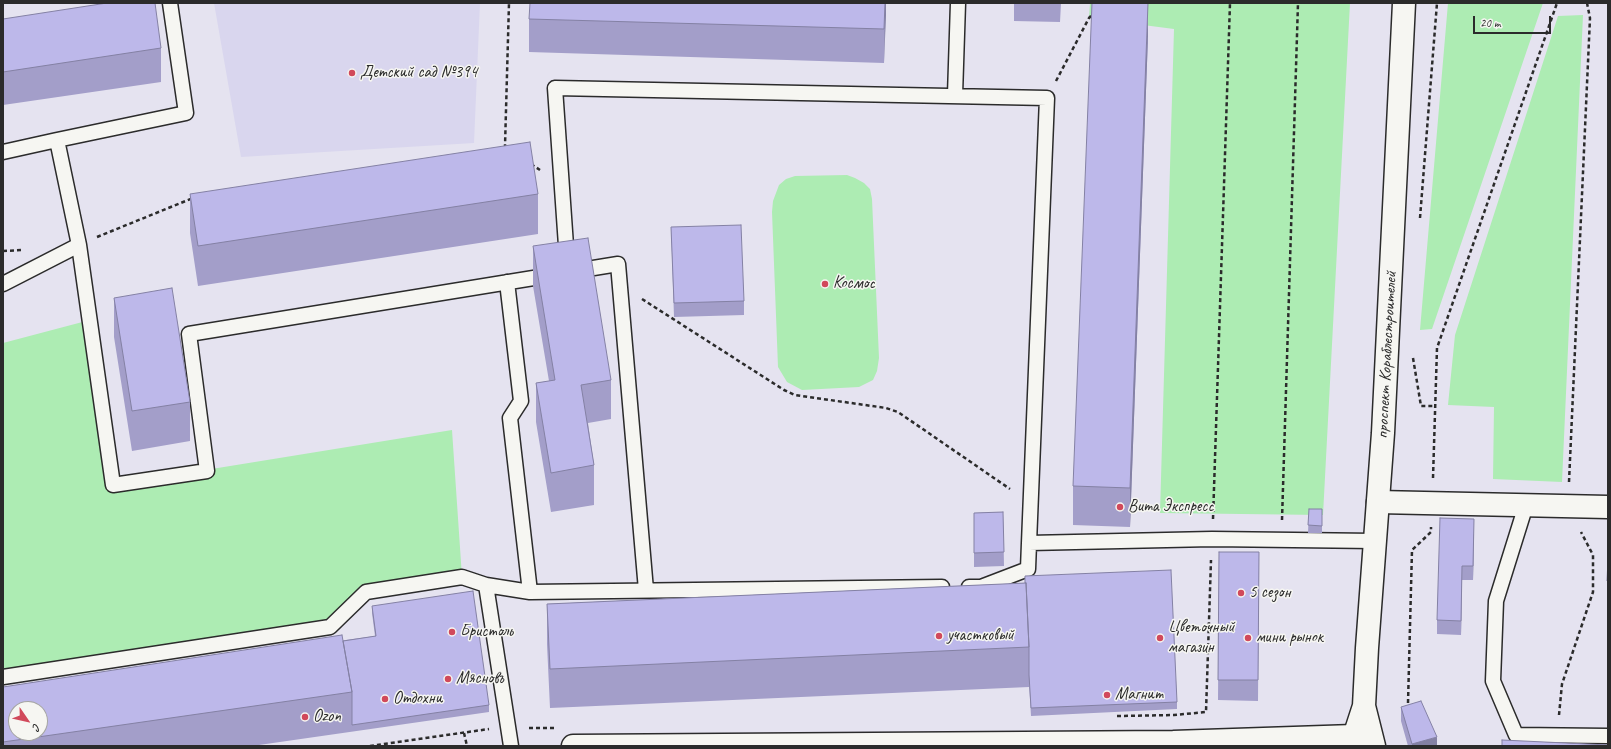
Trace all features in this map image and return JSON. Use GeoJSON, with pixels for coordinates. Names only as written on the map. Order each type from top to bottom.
{"type":"FeatureCollection","features":[{"type":"Feature","properties":{"kind":"street","name":"проспект Кораблестроителей"},"geometry":{"type":"LineString","coordinates":[[1364,706],[1383,433],[1404,3]]}},
{"type":"Feature","properties":{"kind":"street"},"geometry":{"type":"LineString","coordinates":[[1378,502],[1608,507]]}},
{"type":"Feature","properties":{"kind":"street"},"geometry":{"type":"LineString","coordinates":[[574,746],[1352,741],[1364,706]]}},
{"type":"Feature","properties":{"kind":"street"},"geometry":{"type":"LineString","coordinates":[[1364,706],[1374,746]]}},
{"type":"Feature","properties":{"kind":"lane"},"geometry":{"type":"LineString","coordinates":[[3,152],[186,114],[170,3]]}},
{"type":"Feature","properties":{"kind":"lane"},"geometry":{"type":"LineString","coordinates":[[955,95],[958,3]]}},
{"type":"Feature","properties":{"kind":"lane"},"geometry":{"type":"LineString","coordinates":[[3,677],[330,627],[366,592],[462,577],[486,585],[530,592],[981,587],[1028,569],[1047,98],[555,88],[567,272]]}},
{"type":"Feature","properties":{"kind":"lane"},"geometry":{"type":"LineString","coordinates":[[57,140],[79,245],[113,485],[207,471],[189,334],[618,264],[646,590]]}},
{"type":"Feature","properties":{"kind":"lane"},"geometry":{"type":"LineString","coordinates":[[3,284],[79,245]]}},
{"type":"Feature","properties":{"kind":"lane"},"geometry":{"type":"LineString","coordinates":[[507,282],[521,401],[510,418],[530,592]]}},
{"type":"Feature","properties":{"kind":"lane"},"geometry":{"type":"LineString","coordinates":[[1526,505],[1496,601],[1493,681],[1516,735],[1608,736]]}},
{"type":"Feature","properties":{"kind":"lane"},"geometry":{"type":"LineString","coordinates":[[1029,543],[1212,539],[1375,541]]}},
{"type":"Feature","properties":{"kind":"lane"},"geometry":{"type":"LineString","coordinates":[[486,585],[511,746]]}},
{"type":"Feature","properties":{"kind":"path"},"geometry":{"type":"LineString","coordinates":[[509,3],[505,146],[511,150]]}},
{"type":"Feature","properties":{"kind":"path"},"geometry":{"type":"LineString","coordinates":[[1174,715],[1206,712],[1230,3]]}},
{"type":"Feature","properties":{"kind":"path"},"geometry":{"type":"LineString","coordinates":[[1282,539],[1298,3]]}},
{"type":"Feature","properties":{"kind":"path"},"geometry":{"type":"LineString","coordinates":[[1420,225],[1437,3]]}},
{"type":"Feature","properties":{"kind":"path"},"geometry":{"type":"LineString","coordinates":[[1408,703],[1412,550],[1431,532],[1437,348],[1557,3]]}},
{"type":"Feature","properties":{"kind":"path"},"geometry":{"type":"LineString","coordinates":[[1557,736],[1562,684],[1593,592],[1593,555],[1568,505],[1590,18],[1587,3]]}},
{"type":"Feature","properties":{"kind":"path"},"geometry":{"type":"LineString","coordinates":[[1047,98],[1089,18],[1094,13]]}},
{"type":"Feature","properties":{"kind":"path"},"geometry":{"type":"LineString","coordinates":[[530,163],[562,185]]}},
{"type":"Feature","properties":{"kind":"path"},"geometry":{"type":"LineString","coordinates":[[79,245],[191,198],[199,197]]}},
{"type":"Feature","properties":{"kind":"path"},"geometry":{"type":"LineString","coordinates":[[620,285],[784,390],[795,395],[886,408],[898,412],[1031,503]]}},
{"type":"Feature","properties":{"kind":"path"},"geometry":{"type":"LineString","coordinates":[[1412,352],[1421,406],[1436,406]]}},
{"type":"Feature","properties":{"kind":"path"},"geometry":{"type":"LineString","coordinates":[[464,732],[467,746]]}},
{"type":"Feature","properties":{"kind":"shaded area","name":"Детский сад №394"},"geometry":{"type":"Polygon","coordinates":[[[214,3],[480,3],[474,143],[241,157],[214,3]]]}},
{"type":"Feature","properties":{"kind":"green space"},"geometry":{"type":"Polygon","coordinates":[[[1090,3],[1350,3],[1323,515],[1160,513],[1174,29],[1089,18],[1090,3]]]}},
{"type":"Feature","properties":{"kind":"green space"},"geometry":{"type":"Polygon","coordinates":[[[1448,3],[1543,3],[1432,329],[1420,330],[1448,3]]]}},
{"type":"Feature","properties":{"kind":"green space"},"geometry":{"type":"Polygon","coordinates":[[[1583,15],[1562,482],[1493,479],[1494,407],[1448,405],[1455,335],[1558,16],[1583,15]]]}},
{"type":"Feature","properties":{"kind":"green space","name":"Космос"},"geometry":{"type":"Polygon","coordinates":[[[847,175],[864,183],[870,189],[872,199],[879,358],[877,371],[873,380],[859,387],[802,390],[787,382],[778,367],[772,212],[773,201],[779,185],[786,179],[795,176],[847,175]]]}},
{"type":"Feature","properties":{"kind":"green space"},"geometry":{"type":"Polygon","coordinates":[[[90,320],[113,485],[452,430],[462,577],[367,592],[330,627],[3,677],[3,343],[90,320]]]}},
{"type":"Feature","properties":{"kind":"building"},"geometry":{"type":"Polygon","coordinates":[[[107,3],[155,3],[161,48],[3,72],[3,19],[107,3]]]}},
{"type":"Feature","properties":{"kind":"building"},"geometry":{"type":"Polygon","coordinates":[[[530,3],[885,3],[884,29],[529,19],[530,3]]]}},
{"type":"Feature","properties":{"kind":"building"},"geometry":{"type":"Polygon","coordinates":[[[1092,3],[1148,3],[1130,488],[1073,486],[1092,3]]]}},
{"type":"Feature","properties":{"kind":"building"},"geometry":{"type":"Polygon","coordinates":[[[530,142],[538,194],[198,246],[190,194],[530,142]]]}},
{"type":"Feature","properties":{"kind":"building"},"geometry":{"type":"Polygon","coordinates":[[[741,225],[744,301],[674,303],[671,227],[741,225]]]}},
{"type":"Feature","properties":{"kind":"building"},"geometry":{"type":"Polygon","coordinates":[[[588,238],[611,380],[581,385],[594,465],[551,473],[536,383],[555,380],[533,246],[588,238]]]}},
{"type":"Feature","properties":{"kind":"building"},"geometry":{"type":"Polygon","coordinates":[[[172,288],[190,402],[132,411],[114,298],[172,288]]]}},
{"type":"Feature","properties":{"kind":"building"},"geometry":{"type":"Polygon","coordinates":[[[1309,509],[1322,509],[1322,526],[1308,525],[1309,509]]]}},
{"type":"Feature","properties":{"kind":"building"},"geometry":{"type":"Polygon","coordinates":[[[1003,512],[1004,552],[974,553],[974,513],[1003,512]]]}},
{"type":"Feature","properties":{"kind":"building"},"geometry":{"type":"Polygon","coordinates":[[[1440,518],[1474,519],[1473,566],[1462,566],[1461,621],[1437,620],[1440,518]]]}},
{"type":"Feature","properties":{"kind":"building"},"geometry":{"type":"Polygon","coordinates":[[[1219,552],[1259,552],[1258,680],[1218,680],[1219,552]]]}},
{"type":"Feature","properties":{"kind":"building"},"geometry":{"type":"Polygon","coordinates":[[[1608,559],[1608,581],[1607,581],[1608,559]]]}},
{"type":"Feature","properties":{"kind":"building"},"geometry":{"type":"Polygon","coordinates":[[[1171,570],[1177,702],[1031,708],[1025,576],[1171,570]]]}},
{"type":"Feature","properties":{"kind":"building"},"geometry":{"type":"Polygon","coordinates":[[[1026,583],[1029,647],[550,669],[547,604],[1026,583]]]}},
{"type":"Feature","properties":{"kind":"building"},"geometry":{"type":"Polygon","coordinates":[[[473,591],[489,705],[352,725],[352,692],[343,641],[376,636],[372,606],[473,591]]]}},
{"type":"Feature","properties":{"kind":"building"},"geometry":{"type":"Polygon","coordinates":[[[342,635],[352,692],[48,736],[48,701],[8,701],[8,741],[10,741],[3,742],[3,687],[342,635]]]}},
{"type":"Feature","properties":{"kind":"building"},"geometry":{"type":"Polygon","coordinates":[[[1421,701],[1437,737],[1412,744],[1401,707],[1421,701]]]}},
{"type":"Feature","properties":{"kind":"building"},"geometry":{"type":"Polygon","coordinates":[[[1502,740],[1608,745],[1608,746],[1502,746],[1502,740]]]}},
{"type":"Feature","properties":{"kind":"place","name":"Детский сад №394"},"geometry":{"type":"Point","coordinates":[352,73]}},
{"type":"Feature","properties":{"kind":"place","name":"Космос"},"geometry":{"type":"Point","coordinates":[825,284]}},
{"type":"Feature","properties":{"kind":"place","name":"Вита Экспресс"},"geometry":{"type":"Point","coordinates":[1120,507]}},
{"type":"Feature","properties":{"kind":"place","name":"5 сезон"},"geometry":{"type":"Point","coordinates":[1241,593]}},
{"type":"Feature","properties":{"kind":"place","name":"Бристоль"},"geometry":{"type":"Point","coordinates":[452,632]}},
{"type":"Feature","properties":{"kind":"place","name":"участковый"},"geometry":{"type":"Point","coordinates":[939,636]}},
{"type":"Feature","properties":{"kind":"place","name":"Цветочный магазин"},"geometry":{"type":"Point","coordinates":[1160,638]}},
{"type":"Feature","properties":{"kind":"place","name":"мини рынок"},"geometry":{"type":"Point","coordinates":[1248,638]}},
{"type":"Feature","properties":{"kind":"place","name":"Мясновъ"},"geometry":{"type":"Point","coordinates":[448,679]}},
{"type":"Feature","properties":{"kind":"place","name":"Магнит"},"geometry":{"type":"Point","coordinates":[1107,695]}},
{"type":"Feature","properties":{"kind":"place","name":"Отдохни"},"geometry":{"type":"Point","coordinates":[385,699]}},
{"type":"Feature","properties":{"kind":"place","name":"Ozon"},"geometry":{"type":"Point","coordinates":[305,717]}}]}
